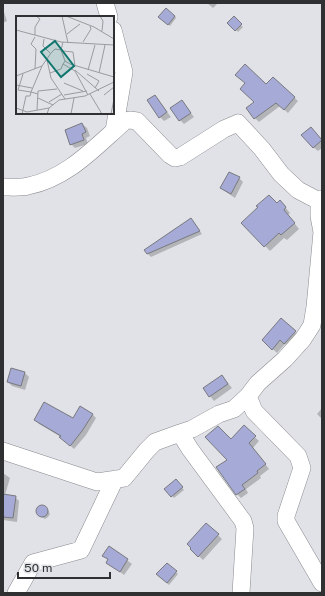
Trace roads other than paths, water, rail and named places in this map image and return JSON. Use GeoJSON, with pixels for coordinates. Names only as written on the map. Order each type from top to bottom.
{"type":"FeatureCollection","features":[{"type":"Feature","properties":{"kind":"street"},"geometry":{"type":"LineString","coordinates":[[105,3],[110,16]]}},
{"type":"Feature","properties":{"kind":"street"},"geometry":{"type":"LineString","coordinates":[[114,34],[124,72],[114,131]]}},
{"type":"Feature","properties":{"kind":"street"},"geometry":{"type":"LineString","coordinates":[[3,187],[27,186],[54,178],[79,162],[125,121],[137,121],[170,155],[175,158],[180,157],[224,128],[238,123],[262,149],[281,174],[298,190],[320,200],[319,216],[322,232],[312,325],[303,339],[285,359],[258,383],[248,396],[234,409],[219,414],[192,429],[155,442],[124,478],[97,482],[3,452]]}},
{"type":"Feature","properties":{"kind":"street"},"geometry":{"type":"LineString","coordinates":[[248,396],[254,411],[298,456],[301,462],[302,468],[286,516],[286,521],[322,583]]}},
{"type":"Feature","properties":{"kind":"street"},"geometry":{"type":"LineString","coordinates":[[180,433],[243,522],[245,528],[241,593]]}},
{"type":"Feature","properties":{"kind":"street"},"geometry":{"type":"LineString","coordinates":[[16,593],[33,563],[81,550],[114,479]]}}]}
